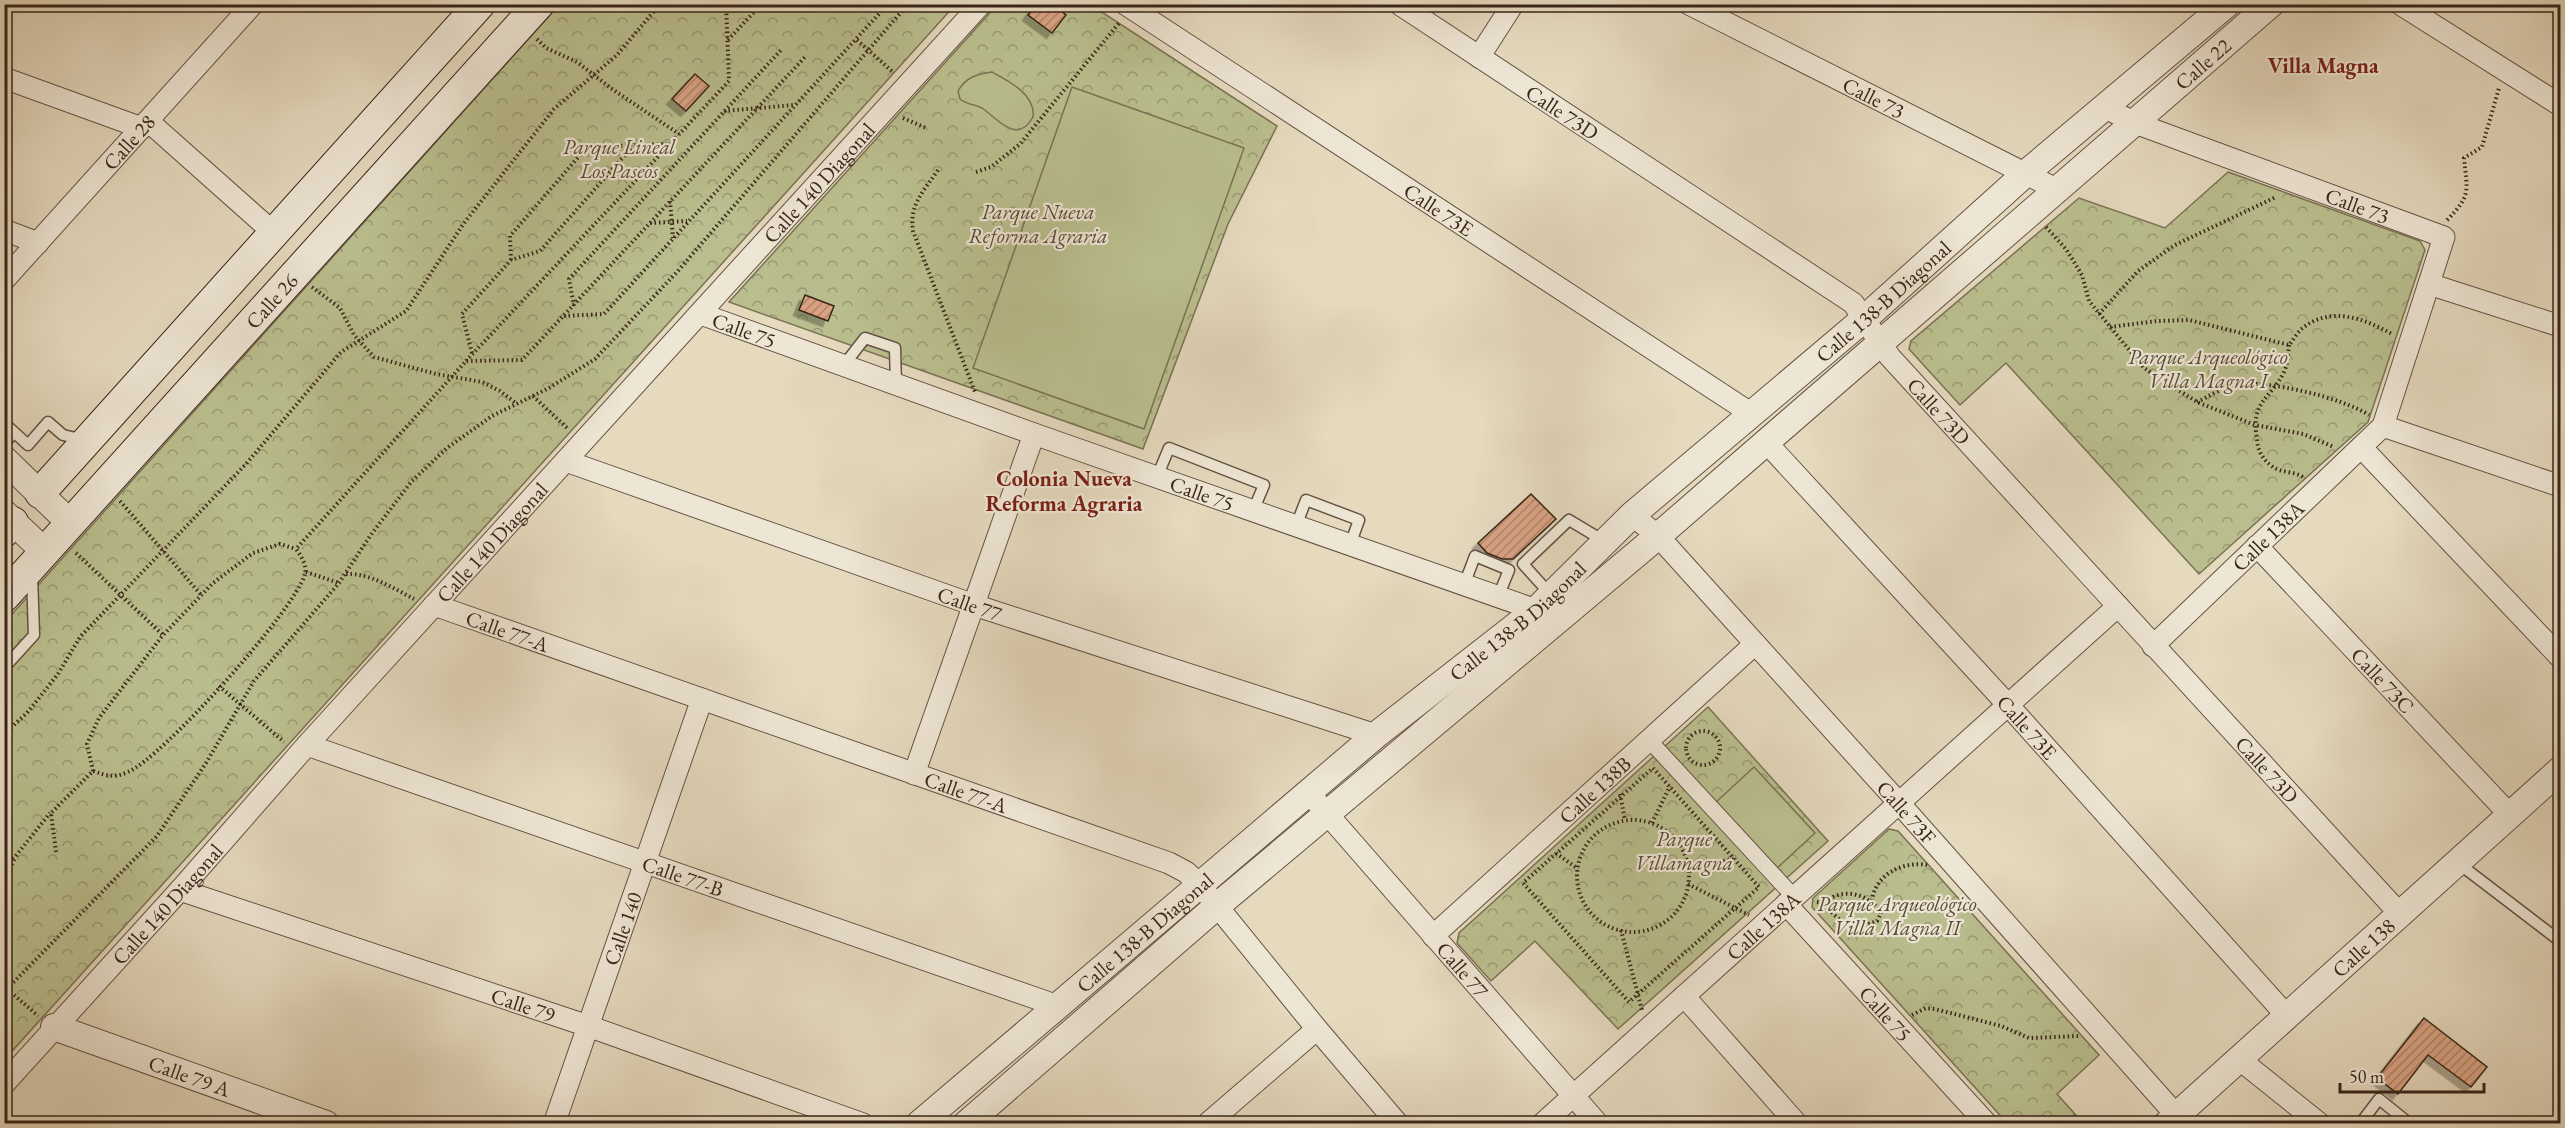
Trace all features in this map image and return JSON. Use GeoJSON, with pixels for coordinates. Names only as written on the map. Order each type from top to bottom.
{"type":"FeatureCollection","features":[{"type":"Feature","properties":{"kind":"main road","name":"Calle 26"},"geometry":{"type":"LineString","coordinates":[[40,493],[480,4]]}},
{"type":"Feature","properties":{"kind":"main road","name":"Calle 26"},"geometry":{"type":"LineString","coordinates":[[4,597],[55,548],[541,17]]}},
{"type":"Feature","properties":{"kind":"street","name":"Calle 140 Diagonal"},"geometry":{"type":"LineString","coordinates":[[4,1084],[180,890],[307,744],[425,602],[566,461],[981,4]]}},
{"type":"Feature","properties":{"kind":"street","name":"Calle 73D"},"geometry":{"type":"LineString","coordinates":[[1399,4],[1853,303],[1890,357],[2400,914]]}},
{"type":"Feature","properties":{"kind":"street"},"geometry":{"type":"LineString","coordinates":[[1479,57],[1513,4]]}},
{"type":"Feature","properties":{"kind":"street","name":"Calle 73"},"geometry":{"type":"LineString","coordinates":[[1689,4],[2058,190]]}},
{"type":"Feature","properties":{"kind":"street","name":"Calle 22"},"geometry":{"type":"LineString","coordinates":[[2104,107],[2227,4]]}},
{"type":"Feature","properties":{"kind":"street","name":"Calle 22"},"geometry":{"type":"LineString","coordinates":[[2135,123],[2271,4]]}},
{"type":"Feature","properties":{"kind":"street"},"geometry":{"type":"LineString","coordinates":[[2400,4],[2560,105]]}},
{"type":"Feature","properties":{"kind":"street","name":"Calle 28"},"geometry":{"type":"LineString","coordinates":[[4,280],[145,125],[244,6]]}},
{"type":"Feature","properties":{"kind":"street","name":"Calle 73E"},"geometry":{"type":"LineString","coordinates":[[1123,13],[1752,414]]}},
{"type":"Feature","properties":{"kind":"street"},"geometry":{"type":"LineString","coordinates":[[4,78],[145,125],[274,233]]}},
{"type":"Feature","properties":{"kind":"street","name":"Calle 73"},"geometry":{"type":"LineString","coordinates":[[2104,107],[2135,123],[2439,235]]}},
{"type":"Feature","properties":{"kind":"street","name":"Calle 138-B Diagonal"},"geometry":{"type":"LineString","coordinates":[[919,1124],[1376,735],[1544,603],[1632,515],[1864,319],[2025,174],[2104,107]]}},
{"type":"Feature","properties":{"kind":"street","name":"Calle 138-B Diagonal"},"geometry":{"type":"LineString","coordinates":[[966,1124],[1217,906],[1658,536],[2135,123]]}},
{"type":"Feature","properties":{"kind":"street"},"geometry":{"type":"LineString","coordinates":[[4,230],[38,243]]}},
{"type":"Feature","properties":{"kind":"street"},"geometry":{"type":"LineString","coordinates":[[2439,235],[2429,284],[2379,423],[2560,486]]}},
{"type":"Feature","properties":{"kind":"street"},"geometry":{"type":"LineString","coordinates":[[2429,284],[2560,326]]}},
{"type":"Feature","properties":{"kind":"street","name":"Calle 75"},"geometry":{"type":"LineString","coordinates":[[701,314],[1498,597],[1544,603]]}},
{"type":"Feature","properties":{"kind":"street","name":"Calle 138A"},"geometry":{"type":"LineString","coordinates":[[2153,646],[2257,546],[2379,423]]}},
{"type":"Feature","properties":{"kind":"street"},"geometry":{"type":"LineString","coordinates":[[914,774],[1034,434]]}},
{"type":"Feature","properties":{"kind":"street","name":"Calle 73E"},"geometry":{"type":"LineString","coordinates":[[1765,441],[2008,705],[2287,1016]]}},
{"type":"Feature","properties":{"kind":"street"},"geometry":{"type":"LineString","coordinates":[[2352,449],[2560,657]]}},
{"type":"Feature","properties":{"kind":"street"},"geometry":{"type":"LineString","coordinates":[[4,459],[40,493],[55,548]]}},
{"type":"Feature","properties":{"kind":"street","name":"Calle 77"},"geometry":{"type":"LineString","coordinates":[[566,461],[974,605],[1376,735]]}},
{"type":"Feature","properties":{"kind":"street","name":"Calle 26"},"geometry":{"type":"LineString","coordinates":[[7,523],[40,493]]}},
{"type":"Feature","properties":{"kind":"street","name":"Calle 73F"},"geometry":{"type":"LineString","coordinates":[[1632,515],[1658,536],[1899,803],[2172,1119]]}},
{"type":"Feature","properties":{"kind":"street"},"geometry":{"type":"LineString","coordinates":[[7,523],[55,548]]}},
{"type":"Feature","properties":{"kind":"street","name":"Calle 73C"},"geometry":{"type":"LineString","coordinates":[[2257,546],[2510,815]]}},
{"type":"Feature","properties":{"kind":"street","name":"Calle 77-A"},"geometry":{"type":"LineString","coordinates":[[425,602],[1169,863],[1185,872],[1200,885],[1398,1124]]}},
{"type":"Feature","properties":{"kind":"street","name":"Calle 138A"},"geometry":{"type":"LineString","coordinates":[[1542,1124],[1684,996],[1797,901],[1899,803],[2118,606]]}},
{"type":"Feature","properties":{"kind":"street","name":"Calle 138B"},"geometry":{"type":"LineString","coordinates":[[1433,936],[1755,644]]}},
{"type":"Feature","properties":{"kind":"street","name":"Calle 140"},"geometry":{"type":"LineString","coordinates":[[554,1124],[702,699]]}},
{"type":"Feature","properties":{"kind":"street"},"geometry":{"type":"LineString","coordinates":[[1649,740],[1797,901]]}},
{"type":"Feature","properties":{"kind":"street","name":"Calle 77-B"},"geometry":{"type":"LineString","coordinates":[[307,744],[1058,1006]]}},
{"type":"Feature","properties":{"kind":"street","name":"Calle 138"},"geometry":{"type":"LineString","coordinates":[[2172,1119],[2560,770]]}},
{"type":"Feature","properties":{"kind":"street","name":"Calle 77"},"geometry":{"type":"LineString","coordinates":[[1309,793],[1598,1124]]}},
{"type":"Feature","properties":{"kind":"street","name":"Calle 79"},"geometry":{"type":"LineString","coordinates":[[180,890],[588,1026],[863,1124]]}},
{"type":"Feature","properties":{"kind":"street","name":"Calle 75"},"geometry":{"type":"LineString","coordinates":[[1797,901],[1987,1124]]}},
{"type":"Feature","properties":{"kind":"street"},"geometry":{"type":"LineString","coordinates":[[1684,996],[1797,1124]]}},
{"type":"Feature","properties":{"kind":"street","name":"Calle 79 A"},"geometry":{"type":"LineString","coordinates":[[54,1027],[326,1124]]}},
{"type":"Feature","properties":{"kind":"street"},"geometry":{"type":"LineString","coordinates":[[1207,1124],[1317,1029]]}},
{"type":"Feature","properties":{"kind":"street"},"geometry":{"type":"LineString","coordinates":[[2239,1059],[2320,1124]]}},
{"type":"Feature","properties":{"kind":"lane"},"geometry":{"type":"LineString","coordinates":[[844,365],[865,338],[895,348],[896,384]]}},
{"type":"Feature","properties":{"kind":"lane"},"geometry":{"type":"LineString","coordinates":[[4,423],[28,444],[48,422],[63,435],[87,441]]}},
{"type":"Feature","properties":{"kind":"lane"},"geometry":{"type":"LineString","coordinates":[[4,444],[15,432]]}},
{"type":"Feature","properties":{"kind":"lane"},"geometry":{"type":"LineString","coordinates":[[1157,477],[1168,448],[1264,485],[1253,511]]}},
{"type":"Feature","properties":{"kind":"lane"},"geometry":{"type":"LineString","coordinates":[[1544,603],[1523,564],[1569,520],[1605,542]]}},
{"type":"Feature","properties":{"kind":"lane"},"geometry":{"type":"LineString","coordinates":[[4,668],[34,635],[55,548]]}},
{"type":"Feature","properties":{"kind":"lane"},"geometry":{"type":"LineString","coordinates":[[1464,585],[1475,556],[1509,570],[1498,597]]}},
{"type":"Feature","properties":{"kind":"lane"},"geometry":{"type":"LineString","coordinates":[[2458,862],[2560,941]]}},
{"type":"Feature","properties":{"kind":"lane"},"geometry":{"type":"LineString","coordinates":[[2360,1124],[2379,1099],[2410,1124]]}},
{"type":"Feature","properties":{"kind":"path"},"geometry":{"type":"LineString","coordinates":[[4,734],[27,713],[58,674],[80,637],[246,464],[341,352],[406,311],[464,223],[554,109],[617,55],[660,4]]}},
{"type":"Feature","properties":{"kind":"path"},"geometry":{"type":"LineString","coordinates":[[296,549],[472,354],[729,81],[726,4]]}},
{"type":"Feature","properties":{"kind":"path"},"geometry":{"type":"LineString","coordinates":[[564,316],[604,314],[888,4]]}},
{"type":"Feature","properties":{"kind":"path"},"geometry":{"type":"LineString","coordinates":[[4,992],[157,836],[206,764],[254,681],[339,583],[370,536],[411,482],[447,448],[492,416],[533,396],[595,360],[676,272],[908,4]]}},
{"type":"Feature","properties":{"kind":"path"},"geometry":{"type":"LineString","coordinates":[[727,41],[754,12]]}},
{"type":"Feature","properties":{"kind":"path"},"geometry":{"type":"LineString","coordinates":[[976,172],[991,167],[1020,144],[1123,13]]}},
{"type":"Feature","properties":{"kind":"path"},"geometry":{"type":"LineString","coordinates":[[528,46],[536,38],[541,17]]}},
{"type":"Feature","properties":{"kind":"path"},"geometry":{"type":"LineString","coordinates":[[536,38],[546,48],[577,62],[679,134]]}},
{"type":"Feature","properties":{"kind":"path"},"geometry":{"type":"LineString","coordinates":[[857,40],[908,86]]}},
{"type":"Feature","properties":{"kind":"path"},"geometry":{"type":"LineString","coordinates":[[574,306],[569,279],[782,49]]}},
{"type":"Feature","properties":{"kind":"path"},"geometry":{"type":"LineString","coordinates":[[466,361],[522,360],[806,56]]}},
{"type":"Feature","properties":{"kind":"path"},"geometry":{"type":"LineString","coordinates":[[2439,235],[2464,203],[2467,192],[2464,158],[2482,147],[2505,70]]}},
{"type":"Feature","properties":{"kind":"path"},"geometry":{"type":"LineString","coordinates":[[724,111],[795,105]]}},
{"type":"Feature","properties":{"kind":"path"},"geometry":{"type":"LineString","coordinates":[[894,114],[926,128]]}},
{"type":"Feature","properties":{"kind":"path"},"geometry":{"type":"LineString","coordinates":[[511,260],[510,236],[587,147],[669,144]]}},
{"type":"Feature","properties":{"kind":"path"},"geometry":{"type":"LineString","coordinates":[[472,354],[462,315],[511,260],[540,251],[633,146]]}},
{"type":"Feature","properties":{"kind":"path"},"geometry":{"type":"LineString","coordinates":[[938,170],[915,204],[911,217],[913,231],[975,393]]}},
{"type":"Feature","properties":{"kind":"path"},"geometry":{"type":"LineString","coordinates":[[2100,314],[2138,271],[2175,245],[2217,223],[2283,194]]}},
{"type":"Feature","properties":{"kind":"path"},"geometry":{"type":"LineString","coordinates":[[670,200],[673,238]]}},
{"type":"Feature","properties":{"kind":"path"},"geometry":{"type":"LineString","coordinates":[[649,223],[688,221]]}},
{"type":"Feature","properties":{"kind":"path"},"geometry":{"type":"LineString","coordinates":[[2043,224],[2056,235],[2082,275],[2089,301],[2144,368],[2197,402],[2254,425],[2303,434],[2352,449]]}},
{"type":"Feature","properties":{"kind":"path"},"geometry":{"type":"LineString","coordinates":[[304,296],[320,278]]}},
{"type":"Feature","properties":{"kind":"path"},"geometry":{"type":"LineString","coordinates":[[933,283],[938,280]]}},
{"type":"Feature","properties":{"kind":"path"},"geometry":{"type":"LineString","coordinates":[[312,287],[340,309],[359,341],[374,357],[452,377],[482,382],[500,391],[517,404]]}},
{"type":"Feature","properties":{"kind":"path"},"geometry":{"type":"LineString","coordinates":[[2309,480],[2296,473],[2276,469],[2266,461],[2258,451],[2254,425],[2257,411],[2283,373],[2289,357],[2289,345],[2302,328],[2322,316],[2337,315],[2369,322],[2395,336]]}},
{"type":"Feature","properties":{"kind":"path"},"geometry":{"type":"LineString","coordinates":[[2110,327],[2157,321],[2189,320],[2289,345]]}},
{"type":"Feature","properties":{"kind":"path"},"geometry":{"type":"LineString","coordinates":[[2197,402],[2234,385],[2273,386],[2354,406],[2379,423]]}},
{"type":"Feature","properties":{"kind":"path"},"geometry":{"type":"LineString","coordinates":[[533,396],[567,428]]}},
{"type":"Feature","properties":{"kind":"path"},"geometry":{"type":"LineString","coordinates":[[112,509],[127,491]]}},
{"type":"Feature","properties":{"kind":"path"},"geometry":{"type":"LineString","coordinates":[[119,500],[202,596]]}},
{"type":"Feature","properties":{"kind":"path"},"geometry":{"type":"LineString","coordinates":[[280,544],[296,549],[302,558],[306,572],[276,622],[181,730],[131,771],[116,776],[105,776],[93,771],[87,744],[99,718],[163,635],[213,583],[253,553],[280,544]]}},
{"type":"Feature","properties":{"kind":"path"},"geometry":{"type":"LineString","coordinates":[[55,548],[120,595],[163,635]]}},
{"type":"Feature","properties":{"kind":"path"},"geometry":{"type":"LineString","coordinates":[[306,572],[339,583]]}},
{"type":"Feature","properties":{"kind":"path"},"geometry":{"type":"LineString","coordinates":[[345,574],[358,574],[425,602]]}},
{"type":"Feature","properties":{"kind":"path"},"geometry":{"type":"LineString","coordinates":[[219,686],[285,743]]}},
{"type":"Feature","properties":{"kind":"path"},"geometry":{"type":"LineString","coordinates":[[1700,731],[1711,733],[1719,741],[1720,746],[1720,752],[1714,762],[1703,766],[1692,762],[1686,752],[1687,741],[1700,731]]}},
{"type":"Feature","properties":{"kind":"path"},"geometry":{"type":"LineString","coordinates":[[1653,768],[1759,887],[1629,1002],[1523,883],[1621,796],[1653,768]]}},
{"type":"Feature","properties":{"kind":"path"},"geometry":{"type":"LineString","coordinates":[[4,882],[15,857],[51,813],[93,771]]}},
{"type":"Feature","properties":{"kind":"path"},"geometry":{"type":"LineString","coordinates":[[1618,784],[1626,820]]}},
{"type":"Feature","properties":{"kind":"path"},"geometry":{"type":"LineString","coordinates":[[51,813],[56,852]]}},
{"type":"Feature","properties":{"kind":"path"},"geometry":{"type":"LineString","coordinates":[[1626,820],[1643,820],[1660,827],[1675,839],[1685,855],[1688,868],[1687,892],[1678,910],[1664,922],[1647,930],[1621,930],[1609,926],[1594,916],[1584,902],[1578,885],[1578,869],[1583,850],[1594,836],[1608,825],[1626,820]]}},
{"type":"Feature","properties":{"kind":"path"},"geometry":{"type":"LineString","coordinates":[[1548,848],[1578,869]]}},
{"type":"Feature","properties":{"kind":"path"},"geometry":{"type":"LineString","coordinates":[[1688,868],[1754,855]]}},
{"type":"Feature","properties":{"kind":"path"},"geometry":{"type":"LineString","coordinates":[[4,862],[15,857]]}},
{"type":"Feature","properties":{"kind":"path"},"geometry":{"type":"LineString","coordinates":[[1872,901],[1877,884],[1895,869],[1912,863],[1932,867]]}},
{"type":"Feature","properties":{"kind":"path"},"geometry":{"type":"LineString","coordinates":[[1688,884],[1750,916]]}},
{"type":"Feature","properties":{"kind":"path"},"geometry":{"type":"LineString","coordinates":[[1839,893],[1863,896],[1872,901],[1881,913],[1877,921],[1865,926],[1849,924],[1830,912],[1826,903],[1839,893]]}},
{"type":"Feature","properties":{"kind":"path"},"geometry":{"type":"LineString","coordinates":[[1797,901],[1826,903]]}},
{"type":"Feature","properties":{"kind":"path"},"geometry":{"type":"LineString","coordinates":[[1621,930],[1643,1013]]}},
{"type":"Feature","properties":{"kind":"path"},"geometry":{"type":"LineString","coordinates":[[1909,1017],[1926,1008],[1965,1015],[2001,1026],[2029,1038],[2089,1035]]}},
{"type":"Feature","properties":{"kind":"green space","name":"Parque Lineal Los Paseos"},"geometry":{"type":"Polygon","coordinates":[[[559,5],[955,5],[5,1059],[5,622],[559,5]]]}},
{"type":"Feature","properties":{"kind":"green space","name":"Parque Nueva Reforma Agraria"},"geometry":{"type":"Polygon","coordinates":[[[997,5],[1091,5],[1277,126],[1228,224],[1143,449],[729,302],[997,5]]]}},
{"type":"Feature","properties":{"kind":"green space"},"geometry":{"type":"Polygon","coordinates":[[[992,72],[1026,95],[1033,109],[1033,117],[1027,125],[1014,130],[982,108],[960,99],[958,91],[968,79],[992,72]]]}},
{"type":"Feature","properties":{"kind":"green space"},"geometry":{"type":"Polygon","coordinates":[[[1072,87],[1244,148],[1144,429],[973,368],[1072,87]]]}},
{"type":"Feature","properties":{"kind":"green space","name":"Parque Arqueológico Villa Magna I"},"geometry":{"type":"Polygon","coordinates":[[[2228,172],[2420,241],[2425,250],[2368,422],[2199,574],[2006,363],[1960,405],[1909,349],[1911,341],[2079,198],[2165,228],[2228,172]]]}},
{"type":"Feature","properties":{"kind":"green space","name":"Parque Villamagna"},"geometry":{"type":"Polygon","coordinates":[[[1708,707],[1828,841],[1618,1029],[1535,941],[1491,981],[1457,943],[1459,933],[1708,707]]]}},
{"type":"Feature","properties":{"kind":"green space"},"geometry":{"type":"Polygon","coordinates":[[[1754,767],[1815,833],[1776,869],[1715,803],[1754,767]]]}},
{"type":"Feature","properties":{"kind":"green space","name":"Parque Arqueológico Villa Magna II"},"geometry":{"type":"Polygon","coordinates":[[[1889,829],[1898,831],[2099,1055],[2057,1094],[2083,1123],[2007,1123],[1812,907],[1813,898],[1889,829]]]}},
{"type":"Feature","properties":{"kind":"building"},"geometry":{"type":"Polygon","coordinates":[[[1036,4],[1052,4],[1066,15],[1052,33],[1028,15],[1036,4]]]}},
{"type":"Feature","properties":{"kind":"building"},"geometry":{"type":"Polygon","coordinates":[[[695,74],[709,86],[686,111],[672,99],[695,74]]]}},
{"type":"Feature","properties":{"kind":"building"},"geometry":{"type":"Polygon","coordinates":[[[805,295],[834,306],[828,321],[799,310],[805,295]]]}},
{"type":"Feature","properties":{"kind":"building"},"geometry":{"type":"Polygon","coordinates":[[[1531,494],[1556,519],[1513,559],[1502,559],[1487,553],[1478,543],[1531,494]]]}},
{"type":"Feature","properties":{"kind":"building"},"geometry":{"type":"Polygon","coordinates":[[[2424,1018],[2487,1067],[2471,1087],[2428,1055],[2398,1094],[2377,1078],[2424,1018]]]}},
{"type":"Feature","properties":{"kind":"district","name":"Villa Magna"},"geometry":{"type":"Point","coordinates":[2323,65]}},
{"type":"Feature","properties":{"kind":"district","name":"Colonia Nueva Reforma Agraria"},"geometry":{"type":"Point","coordinates":[1064,490]}}]}
